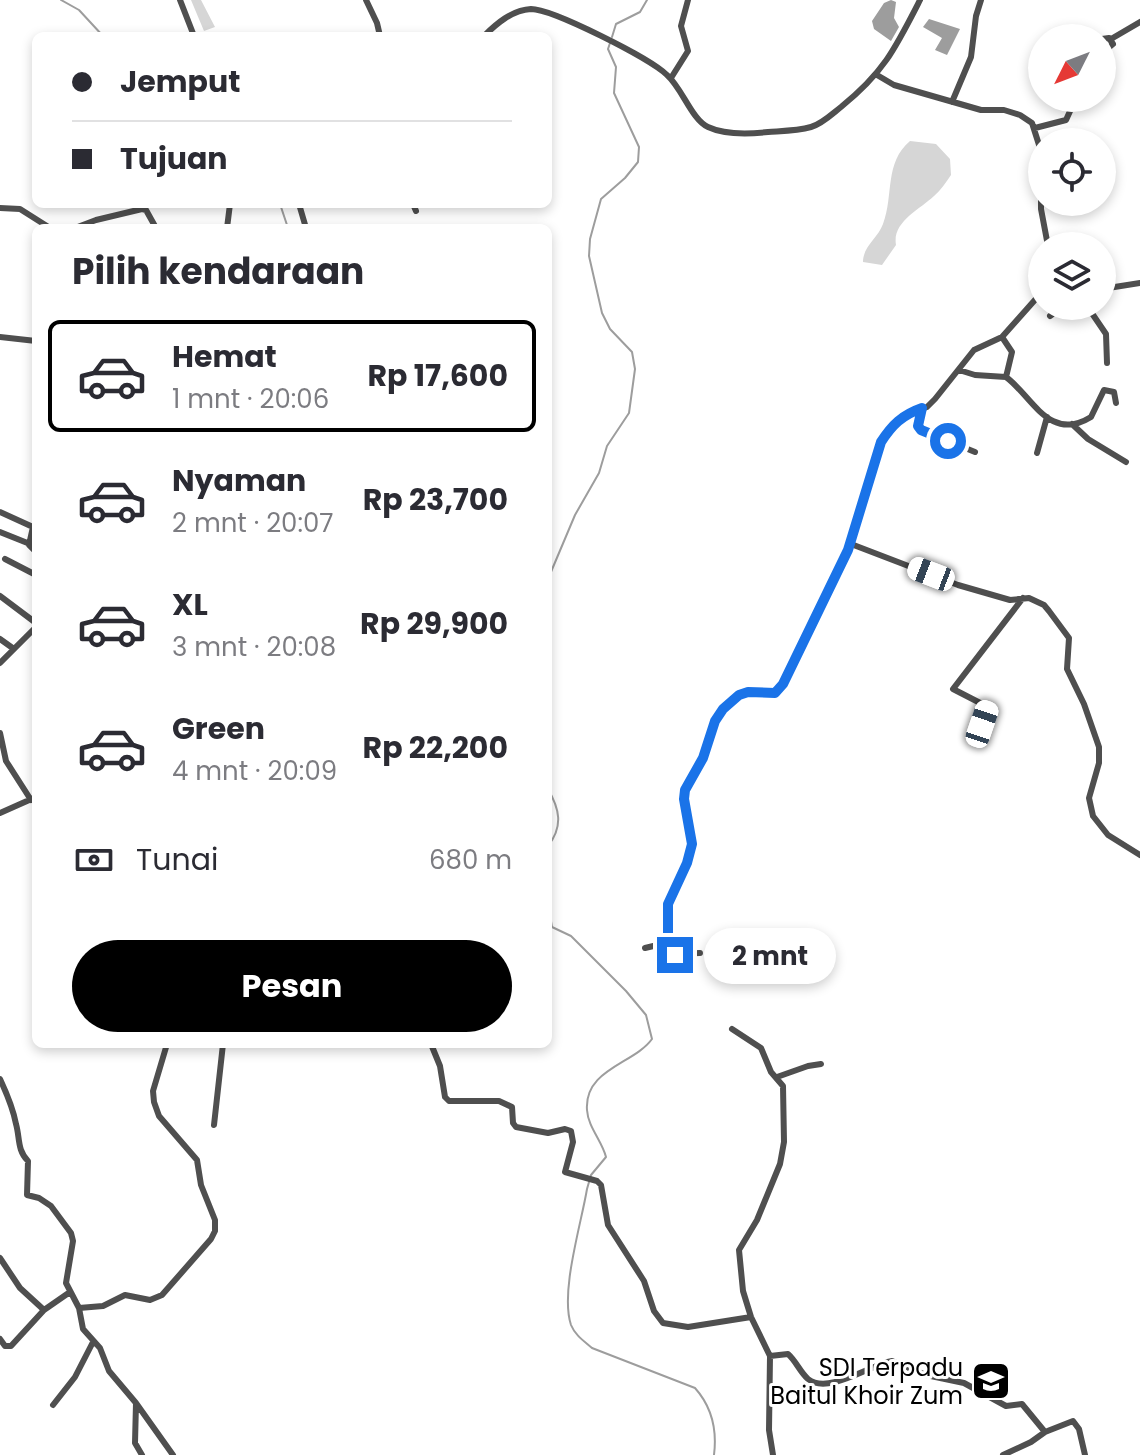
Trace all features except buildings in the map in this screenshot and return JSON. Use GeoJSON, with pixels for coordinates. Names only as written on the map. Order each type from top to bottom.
{"type":"FeatureCollection","features":[{"type":"Feature","properties":{"kind":"street"},"geometry":{"type":"LineString","coordinates":[[180,0],[192,32]]}},
{"type":"Feature","properties":{"kind":"street"},"geometry":{"type":"LineString","coordinates":[[366,0],[379,32]]}},
{"type":"Feature","properties":{"kind":"street"},"geometry":{"type":"LineString","coordinates":[[530,0],[532,9]]}},
{"type":"Feature","properties":{"kind":"street"},"geometry":{"type":"LineString","coordinates":[[671,78],[688,51],[681,26],[688,0]]}},
{"type":"Feature","properties":{"kind":"street"},"geometry":{"type":"LineString","coordinates":[[488,32],[503,19],[532,9],[566,20],[644,57],[660,68],[671,78],[695,116],[707,127],[758,133],[814,126],[827,119],[877,75],[920,0]]}},
{"type":"Feature","properties":{"kind":"street"},"geometry":{"type":"LineString","coordinates":[[952,102],[971,57],[981,0]]}},
{"type":"Feature","properties":{"kind":"street"},"geometry":{"type":"LineString","coordinates":[[1116,36],[1140,22]]}},
{"type":"Feature","properties":{"kind":"street"},"geometry":{"type":"LineString","coordinates":[[877,75],[894,85],[952,102],[981,110],[1004,110],[1020,115],[1035,128],[1066,120],[1070,112]]}},
{"type":"Feature","properties":{"kind":"street"},"geometry":{"type":"LineString","coordinates":[[0,208],[20,209],[44,224]]}},
{"type":"Feature","properties":{"kind":"street"},"geometry":{"type":"LineString","coordinates":[[86,224],[144,208]]}},
{"type":"Feature","properties":{"kind":"street"},"geometry":{"type":"LineString","coordinates":[[1116,287],[1140,283]]}},
{"type":"Feature","properties":{"kind":"street"},"geometry":{"type":"LineString","coordinates":[[700,953],[671,954],[666,943],[670,897],[687,863],[692,844],[685,790],[703,758],[715,721],[739,695],[779,692],[851,544],[881,442],[903,416],[935,399],[979,346],[1002,337],[1028,308]]}},
{"type":"Feature","properties":{"kind":"street"},"geometry":{"type":"LineString","coordinates":[[1097,320],[1105,331],[1107,363]]}},
{"type":"Feature","properties":{"kind":"street"},"geometry":{"type":"LineString","coordinates":[[0,337],[32,341]]}},
{"type":"Feature","properties":{"kind":"street"},"geometry":{"type":"LineString","coordinates":[[1002,337],[1012,352],[1006,377]]}},
{"type":"Feature","properties":{"kind":"street"},"geometry":{"type":"LineString","coordinates":[[959,370],[975,375],[1006,377],[1035,410],[1062,423],[1072,424],[1091,417],[1104,390],[1114,392],[1116,403]]}},
{"type":"Feature","properties":{"kind":"street"},"geometry":{"type":"LineString","coordinates":[[922,408],[918,421],[921,430],[975,452]]}},
{"type":"Feature","properties":{"kind":"street"},"geometry":{"type":"LineString","coordinates":[[1037,453],[1047,417]]}},
{"type":"Feature","properties":{"kind":"street"},"geometry":{"type":"LineString","coordinates":[[1072,424],[1088,439],[1126,462]]}},
{"type":"Feature","properties":{"kind":"street"},"geometry":{"type":"LineString","coordinates":[[0,512],[32,527]]}},
{"type":"Feature","properties":{"kind":"street"},"geometry":{"type":"LineString","coordinates":[[0,532],[30,544]]}},
{"type":"Feature","properties":{"kind":"street"},"geometry":{"type":"LineString","coordinates":[[32,533],[32,549]]}},
{"type":"Feature","properties":{"kind":"street"},"geometry":{"type":"LineString","coordinates":[[851,544],[958,585],[1010,600],[1023,598],[1044,605],[1069,638],[1067,669],[1084,704],[1099,747],[1099,763],[1089,798],[1093,816],[1108,835],[1140,855]]}},
{"type":"Feature","properties":{"kind":"street"},"geometry":{"type":"LineString","coordinates":[[5,559],[32,573]]}},
{"type":"Feature","properties":{"kind":"street"},"geometry":{"type":"LineString","coordinates":[[0,596],[32,622]]}},
{"type":"Feature","properties":{"kind":"street"},"geometry":{"type":"LineString","coordinates":[[982,724],[988,707],[953,689],[1023,598]]}},
{"type":"Feature","properties":{"kind":"street"},"geometry":{"type":"LineString","coordinates":[[0,663],[32,629]]}},
{"type":"Feature","properties":{"kind":"street"},"geometry":{"type":"LineString","coordinates":[[0,639],[14,649]]}},
{"type":"Feature","properties":{"kind":"street"},"geometry":{"type":"LineString","coordinates":[[0,733],[6,761],[32,797]]}},
{"type":"Feature","properties":{"kind":"street"},"geometry":{"type":"LineString","coordinates":[[0,813],[32,798]]}},
{"type":"Feature","properties":{"kind":"street"},"geometry":{"type":"LineString","coordinates":[[645,948],[666,943]]}},
{"type":"Feature","properties":{"kind":"street"},"geometry":{"type":"LineString","coordinates":[[732,1029],[761,1048],[771,1072],[783,1086],[783,1150],[765,1204],[739,1250],[741,1285],[751,1317],[770,1356],[769,1430],[773,1455]]}},
{"type":"Feature","properties":{"kind":"street"},"geometry":{"type":"LineString","coordinates":[[79,1308],[103,1306],[125,1295],[142,1300],[155,1299],[175,1280],[215,1231],[215,1220],[201,1185],[197,1160],[159,1116],[154,1102],[153,1091],[166,1048]]}},
{"type":"Feature","properties":{"kind":"street"},"geometry":{"type":"LineString","coordinates":[[214,1125],[222,1048]]}},
{"type":"Feature","properties":{"kind":"street"},"geometry":{"type":"LineString","coordinates":[[433,1048],[447,1100],[499,1101],[512,1107],[516,1127],[548,1133],[569,1130],[573,1134],[565,1172],[597,1181],[604,1194],[608,1225],[613,1237],[644,1281],[654,1311],[663,1323],[688,1327],[751,1317]]}},
{"type":"Feature","properties":{"kind":"street"},"geometry":{"type":"LineString","coordinates":[[777,1077],[821,1064]]}},
{"type":"Feature","properties":{"kind":"street"},"geometry":{"type":"LineString","coordinates":[[0,1079],[11,1106],[21,1153],[28,1161],[27,1195],[51,1206],[71,1233],[73,1241],[66,1283],[79,1308],[83,1329],[103,1353],[109,1371],[173,1455]]}},
{"type":"Feature","properties":{"kind":"street"},"geometry":{"type":"LineString","coordinates":[[0,1258],[20,1288],[44,1310]]}},
{"type":"Feature","properties":{"kind":"street"},"geometry":{"type":"LineString","coordinates":[[0,1339],[5,1346],[11,1346],[44,1310],[70,1292]]}},
{"type":"Feature","properties":{"kind":"street"},"geometry":{"type":"LineString","coordinates":[[53,1405],[75,1377],[93,1342]]}},
{"type":"Feature","properties":{"kind":"street"},"geometry":{"type":"LineString","coordinates":[[770,1356],[788,1354],[806,1376],[818,1383],[840,1381],[892,1361],[926,1375],[964,1383],[1006,1406],[1022,1404],[1045,1432]]}},
{"type":"Feature","properties":{"kind":"street"},"geometry":{"type":"LineString","coordinates":[[136,1403],[135,1443],[142,1455]]}},
{"type":"Feature","properties":{"kind":"street"},"geometry":{"type":"LineString","coordinates":[[1003,1455],[1073,1421],[1079,1429],[1085,1455]]}},
{"type":"Feature","properties":{"kind":"shaded area"},"geometry":{"type":"Polygon","coordinates":[[[191,0],[201,0],[215,27],[204,31],[191,0]]]}},
{"type":"Feature","properties":{"kind":"shaded area"},"geometry":{"type":"Polygon","coordinates":[[[891,0],[896,2],[894,18],[899,27],[891,41],[874,29],[872,21],[884,3],[891,0]]]}},
{"type":"Feature","properties":{"kind":"shaded area"},"geometry":{"type":"Polygon","coordinates":[[[929,19],[960,29],[947,55],[935,50],[942,38],[923,27],[929,19]]]}},
{"type":"Feature","properties":{"kind":"shaded area"},"geometry":{"type":"Polygon","coordinates":[[[910,141],[936,144],[950,159],[951,175],[937,194],[902,223],[896,245],[882,265],[863,262],[865,251],[883,224],[896,159],[910,141]]]}},
{"type":"Feature","properties":{"kind":"waterway"},"geometry":{"type":"LineString","coordinates":[[61,0],[79,10],[99,32]]}},
{"type":"Feature","properties":{"kind":"waterway"},"geometry":{"type":"LineString","coordinates":[[612,37],[616,24],[640,12],[647,0]]}},
{"type":"Feature","properties":{"kind":"waterway"},"geometry":{"type":"LineString","coordinates":[[552,570],[575,515],[599,473],[607,446],[629,413],[635,369],[632,352],[610,329],[602,313],[589,256],[590,239],[601,199],[638,162],[639,147],[614,93],[616,67],[608,49],[610,43]]}},
{"type":"Feature","properties":{"kind":"waterway"},"geometry":{"type":"LineString","coordinates":[[281,208],[287,224]]}},
{"type":"Feature","properties":{"kind":"waterway"},"geometry":{"type":"LineString","coordinates":[[552,797],[558,817],[552,840]]}},
{"type":"Feature","properties":{"kind":"waterway"},"geometry":{"type":"LineString","coordinates":[[552,927],[571,936],[626,991],[646,1015],[652,1039],[644,1048],[602,1076],[588,1096],[588,1116],[606,1157],[591,1175],[576,1239],[568,1295],[571,1325],[592,1348],[695,1388],[706,1403],[712,1420],[714,1455]]}},
{"type":"Feature","properties":{"kind":"place","name":"SDI Terpadu Baitul Khoir Zum"},"geometry":{"type":"Point","coordinates":[991,1381]}},
{"type":"Feature","properties":{"kind":"route"},"geometry":{"type":"LineString","coordinates":[[675,955],[668,950],[666,943],[667,913],[670,897],[687,863],[692,844],[685,790],[703,758],[715,721],[739,695],[779,692],[811,623],[833,585],[856,531],[881,442],[888,431],[903,416],[922,408],[918,421],[921,430],[948,441]]}}]}
